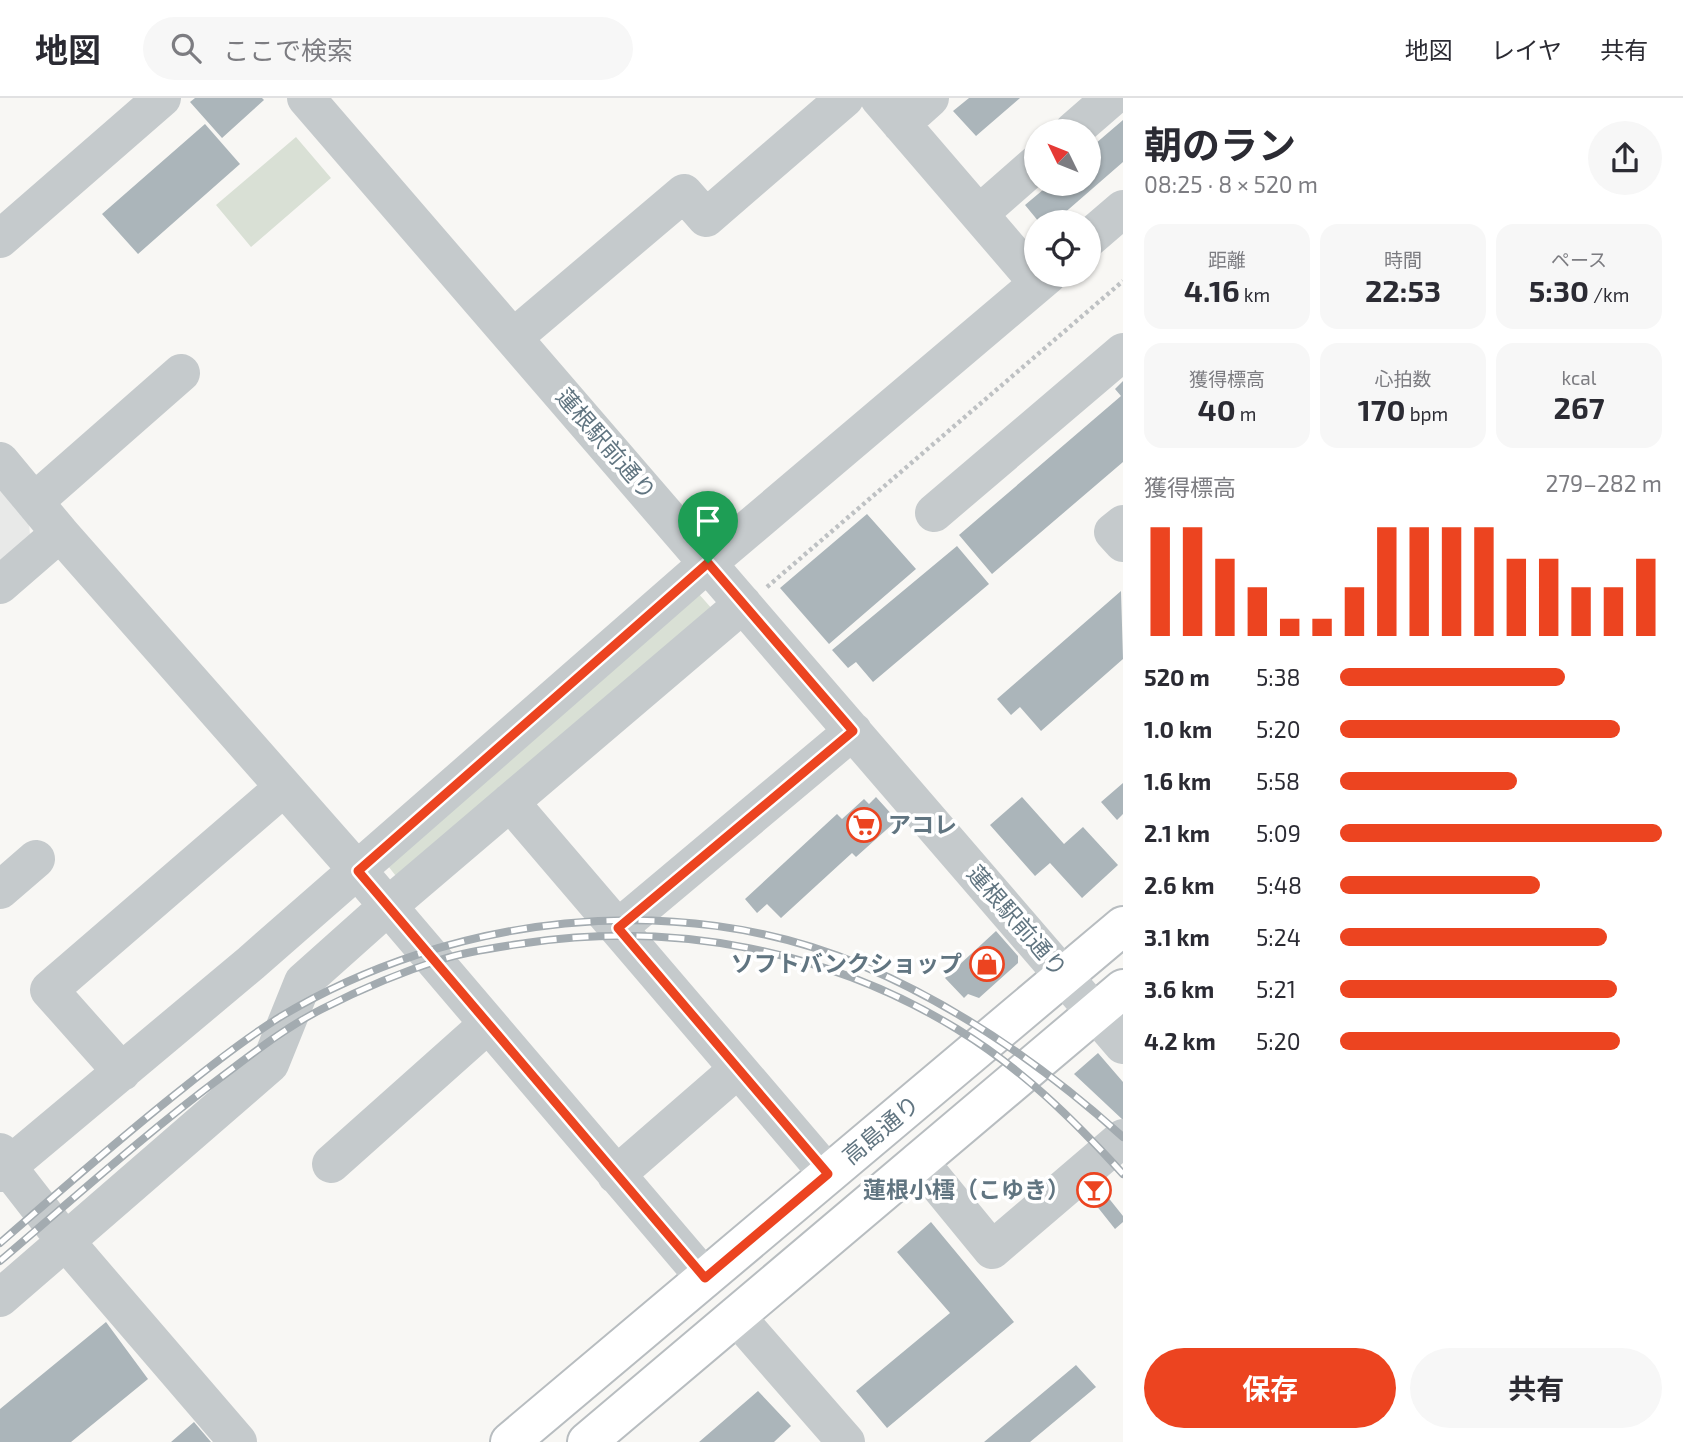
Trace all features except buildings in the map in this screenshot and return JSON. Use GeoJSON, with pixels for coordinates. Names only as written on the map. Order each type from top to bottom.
{"type":"FeatureCollection","features":[{"type":"Feature","properties":{"kind":"main road","name":"高島通り"},"geometry":{"type":"LineString","coordinates":[[510,1442],[1123,926]]}},
{"type":"Feature","properties":{"kind":"main road"},"geometry":{"type":"LineString","coordinates":[[587,1442],[1109,1001]]}},
{"type":"Feature","properties":{"kind":"street"},"geometry":{"type":"LineString","coordinates":[[0,239],[162,98]]}},
{"type":"Feature","properties":{"kind":"street","name":"蓮根駅前通り"},"geometry":{"type":"LineString","coordinates":[[306,98],[708,563],[753,597],[853,731],[1064,976],[1109,1001],[1123,1045]]}},
{"type":"Feature","properties":{"kind":"street"},"geometry":{"type":"LineString","coordinates":[[514,337],[684,193],[706,218],[845,98]]}},
{"type":"Feature","properties":{"kind":"street"},"geometry":{"type":"LineString","coordinates":[[930,98],[890,111],[979,214],[1024,260]]}},
{"type":"Feature","properties":{"kind":"street"},"geometry":{"type":"LineString","coordinates":[[1087,119],[1111,98]]}},
{"type":"Feature","properties":{"kind":"street"},"geometry":{"type":"LineString","coordinates":[[979,214],[1024,175]]}},
{"type":"Feature","properties":{"kind":"street"},"geometry":{"type":"LineString","coordinates":[[1101,228],[1123,209]]}},
{"type":"Feature","properties":{"kind":"street"},"geometry":{"type":"LineString","coordinates":[[239,1442],[66,1242],[3,1164],[122,1072],[358,871],[708,563],[1034,287]]}},
{"type":"Feature","properties":{"kind":"street"},"geometry":{"type":"LineString","coordinates":[[934,513],[1123,352]]}},
{"type":"Feature","properties":{"kind":"street"},"geometry":{"type":"LineString","coordinates":[[34,502],[181,373]]}},
{"type":"Feature","properties":{"kind":"street"},"geometry":{"type":"LineString","coordinates":[[0,461],[60,533],[358,871],[705,1278]]}},
{"type":"Feature","properties":{"kind":"street"},"geometry":{"type":"LineString","coordinates":[[1123,524],[1113,532],[1123,543]]}},
{"type":"Feature","properties":{"kind":"street"},"geometry":{"type":"LineString","coordinates":[[0,585],[60,533]]}},
{"type":"Feature","properties":{"kind":"street"},"geometry":{"type":"LineString","coordinates":[[0,1298],[270,1064],[303,982],[387,906],[753,597]]}},
{"type":"Feature","properties":{"kind":"street"},"geometry":{"type":"LineString","coordinates":[[618,928],[853,731]]}},
{"type":"Feature","properties":{"kind":"street"},"geometry":{"type":"LineString","coordinates":[[122,1072],[49,990],[283,788]]}},
{"type":"Feature","properties":{"kind":"street"},"geometry":{"type":"LineString","coordinates":[[510,802],[828,1174]]}},
{"type":"Feature","properties":{"kind":"street"},"geometry":{"type":"LineString","coordinates":[[0,891],[36,859]]}},
{"type":"Feature","properties":{"kind":"street"},"geometry":{"type":"LineString","coordinates":[[331,1164],[488,1024]]}},
{"type":"Feature","properties":{"kind":"street"},"geometry":{"type":"LineString","coordinates":[[616,1175],[738,1069]]}},
{"type":"Feature","properties":{"kind":"street"},"geometry":{"type":"LineString","coordinates":[[919,1161],[992,1250],[1123,1138]]}},
{"type":"Feature","properties":{"kind":"street"},"geometry":{"type":"LineString","coordinates":[[736,1316],[846,1442]]}},
{"type":"Feature","properties":{"kind":"path"},"geometry":{"type":"LineString","coordinates":[[753,597],[1123,281]]}},
{"type":"Feature","properties":{"kind":"shaded area"},"geometry":{"type":"Polygon","coordinates":[[[296,137],[331,178],[251,247],[216,205],[296,137]]]}},
{"type":"Feature","properties":{"kind":"shaded area"},"geometry":{"type":"Polygon","coordinates":[[[0,490],[29,524],[30,535],[0,561],[0,490]]]}},
{"type":"Feature","properties":{"kind":"shaded area"},"geometry":{"type":"Polygon","coordinates":[[[698,593],[713,610],[399,880],[385,862],[698,593]]]}},
{"type":"Feature","properties":{"kind":"railway"},"geometry":{"type":"LineString","coordinates":[[0,1243],[159,1108],[230,1051],[280,1017],[346,982],[416,955],[490,935],[565,923],[641,920],[716,926],[790,941],[861,965],[932,999],[999,1040],[1063,1086],[1123,1137]]}},
{"type":"Feature","properties":{"kind":"railway"},"geometry":{"type":"LineString","coordinates":[[0,1261],[192,1100],[270,1041],[309,1016],[381,981],[443,959],[526,943],[582,937],[638,936],[749,948],[803,961],[856,979],[908,1002],[957,1029],[1003,1060],[1065,1114],[1123,1174]]}},
{"type":"Feature","properties":{"kind":"place","name":"アコレ"},"geometry":{"type":"Point","coordinates":[864,825]}},
{"type":"Feature","properties":{"kind":"place","name":"ソフトバンクショップ"},"geometry":{"type":"Point","coordinates":[987,964]}},
{"type":"Feature","properties":{"kind":"place","name":"蓮根小樰（こゆき）"},"geometry":{"type":"Point","coordinates":[1094,1190]}},
{"type":"Feature","properties":{"kind":"route"},"geometry":{"type":"LineString","coordinates":[[708,563],[853,731],[618,928],[828,1174],[705,1278],[358,871],[708,563]]}}]}
